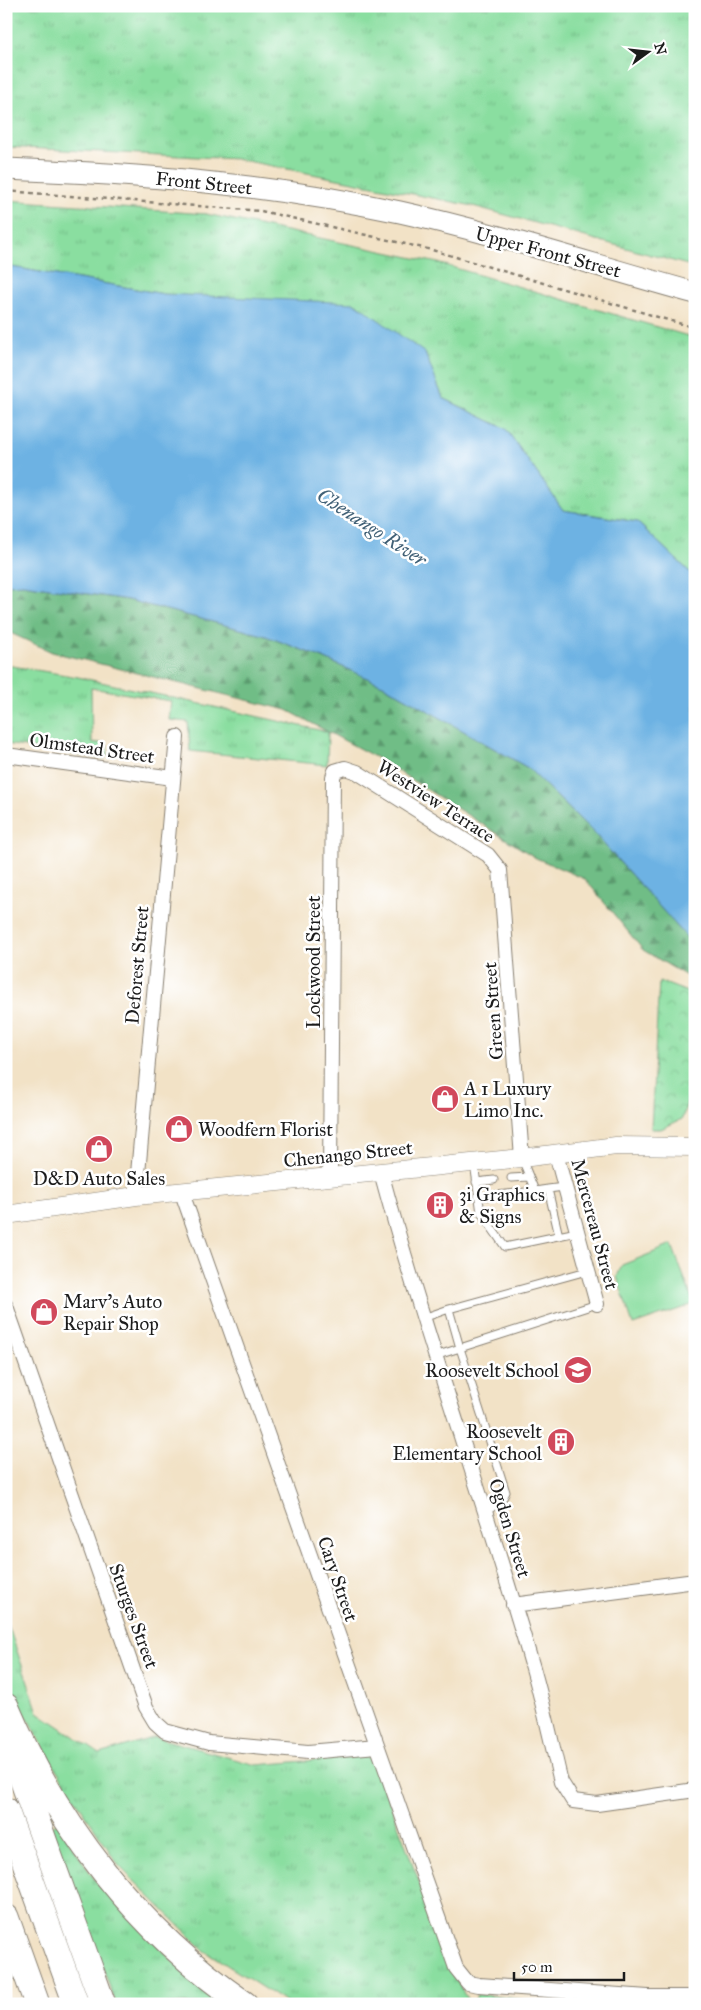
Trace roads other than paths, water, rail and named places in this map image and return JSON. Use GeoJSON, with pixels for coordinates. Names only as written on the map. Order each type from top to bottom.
{"type":"FeatureCollection","features":[{"type":"Feature","properties":{"kind":"highway"},"geometry":{"type":"LineString","coordinates":[[6,1706],[49,1791],[98,1863],[132,1903],[172,1943],[245,2004]]}},
{"type":"Feature","properties":{"kind":"highway"},"geometry":{"type":"LineString","coordinates":[[6,1736],[104,2004]]}},
{"type":"Feature","properties":{"kind":"highway"},"geometry":{"type":"LineString","coordinates":[[6,1810],[76,2004]]}},
{"type":"Feature","properties":{"kind":"highway"},"geometry":{"type":"LineString","coordinates":[[6,1917],[37,2004]]}},
{"type":"Feature","properties":{"kind":"main road","name":"Front Street"},"geometry":{"type":"LineString","coordinates":[[6,169],[185,179],[272,190],[401,212]]}},
{"type":"Feature","properties":{"kind":"main road","name":"Upper Front Street"},"geometry":{"type":"LineString","coordinates":[[401,212],[695,293]]}},
{"type":"Feature","properties":{"kind":"street","name":"Deforest Street"},"geometry":{"type":"LineString","coordinates":[[136,1196],[177,737]]}},
{"type":"Feature","properties":{"kind":"street","name":"Olmstead Street"},"geometry":{"type":"LineString","coordinates":[[6,755],[172,778]]}},
{"type":"Feature","properties":{"kind":"street","name":"Lockwood Street"},"geometry":{"type":"LineString","coordinates":[[330,1177],[333,777],[335,772],[345,768],[357,772]]}},
{"type":"Feature","properties":{"kind":"street","name":"Westview Terrace"},"geometry":{"type":"LineString","coordinates":[[357,772],[488,855],[500,870],[503,890]]}},
{"type":"Feature","properties":{"kind":"street","name":"Green Street"},"geometry":{"type":"LineString","coordinates":[[503,890],[522,1158]]}},
{"type":"Feature","properties":{"kind":"street","name":"Chenango Street"},"geometry":{"type":"LineString","coordinates":[[6,1215],[136,1196],[182,1193],[522,1158],[616,1146],[695,1147]]}},
{"type":"Feature","properties":{"kind":"street","name":"Mercereau Street"},"geometry":{"type":"LineString","coordinates":[[556,1154],[597,1304]]}},
{"type":"Feature","properties":{"kind":"street","name":"Ogden Street"},"geometry":{"type":"LineString","coordinates":[[381,1172],[423,1318],[533,1669],[561,1782],[573,1801],[597,1804],[695,1790]]}},
{"type":"Feature","properties":{"kind":"street","name":"Cary Street"},"geometry":{"type":"LineString","coordinates":[[182,1193],[456,1968],[462,1978],[468,1983],[479,1985],[648,1997],[695,1997]]}},
{"type":"Feature","properties":{"kind":"street","name":"Sturges Street"},"geometry":{"type":"LineString","coordinates":[[6,1306],[146,1707],[155,1722],[165,1731],[183,1738],[227,1745],[308,1752],[377,1746]]}},
{"type":"Feature","properties":{"kind":"street"},"geometry":{"type":"LineString","coordinates":[[513,1604],[695,1581]]}},
{"type":"Feature","properties":{"kind":"lane"},"geometry":{"type":"LineString","coordinates":[[522,1158],[535,1191]]}},
{"type":"Feature","properties":{"kind":"lane"},"geometry":{"type":"LineString","coordinates":[[474,1162],[481,1213],[505,1247],[577,1232]]}},
{"type":"Feature","properties":{"kind":"lane"},"geometry":{"type":"LineString","coordinates":[[511,1178],[529,1177]]}},
{"type":"Feature","properties":{"kind":"lane"},"geometry":{"type":"LineString","coordinates":[[476,1182],[494,1180]]}},
{"type":"Feature","properties":{"kind":"lane"},"geometry":{"type":"LineString","coordinates":[[478,1198],[564,1187]]}},
{"type":"Feature","properties":{"kind":"lane"},"geometry":{"type":"LineString","coordinates":[[548,1189],[560,1236]]}},
{"type":"Feature","properties":{"kind":"lane"},"geometry":{"type":"LineString","coordinates":[[423,1318],[449,1309],[588,1271]]}},
{"type":"Feature","properties":{"kind":"lane"},"geometry":{"type":"LineString","coordinates":[[435,1356],[597,1304]]}},
{"type":"Feature","properties":{"kind":"lane"},"geometry":{"type":"LineString","coordinates":[[449,1309],[506,1492],[502,1502],[485,1512]]}},
{"type":"Feature","properties":{"kind":"water","name":"Chenango River"},"geometry":{"type":"Polygon","coordinates":[[[6,266],[164,294],[355,303],[425,353],[443,398],[506,429],[563,510],[637,522],[695,577],[695,944],[691,942],[593,832],[528,768],[385,686],[323,658],[263,635],[128,600],[23,584],[6,585],[6,266]]]}},
{"type":"Feature","properties":{"kind":"place","name":"A 1 Luxury Limo Inc."},"geometry":{"type":"Point","coordinates":[445,1099]}},
{"type":"Feature","properties":{"kind":"place","name":"Woodfern Florist"},"geometry":{"type":"Point","coordinates":[179,1129]}},
{"type":"Feature","properties":{"kind":"place","name":"D&D Auto Sales"},"geometry":{"type":"Point","coordinates":[99,1149]}},
{"type":"Feature","properties":{"kind":"place","name":"3i Graphics & Signs"},"geometry":{"type":"Point","coordinates":[440,1205]}},
{"type":"Feature","properties":{"kind":"place","name":"Marv's Auto Repair Shop"},"geometry":{"type":"Point","coordinates":[44,1312]}},
{"type":"Feature","properties":{"kind":"place","name":"Roosevelt School"},"geometry":{"type":"Point","coordinates":[578,1370]}},
{"type":"Feature","properties":{"kind":"place","name":"Roosevelt Elementary School"},"geometry":{"type":"Point","coordinates":[561,1442]}}]}
